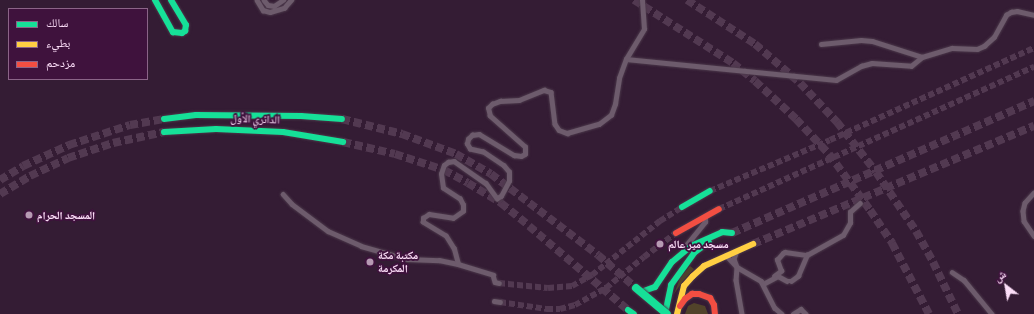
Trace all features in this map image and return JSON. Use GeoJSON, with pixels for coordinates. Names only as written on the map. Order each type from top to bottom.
{"type":"FeatureCollection","features":[{"type":"Feature","properties":{"kind":"main road"},"geometry":{"type":"LineString","coordinates":[[154,0],[173,32],[182,33],[185,31],[186,25],[171,0]]}},
{"type":"Feature","properties":{"kind":"main road","name":"الدائري الأول"},"geometry":{"type":"LineString","coordinates":[[164,119],[196,115],[240,115],[301,116],[342,120]]}},
{"type":"Feature","properties":{"kind":"main road","name":"الدائري الأول"},"geometry":{"type":"LineString","coordinates":[[164,132],[216,129],[283,132],[343,142]]}},
{"type":"Feature","properties":{"kind":"main road"},"geometry":{"type":"LineString","coordinates":[[682,207],[710,191]]}},
{"type":"Feature","properties":{"kind":"main road"},"geometry":{"type":"LineString","coordinates":[[676,233],[719,209]]}},
{"type":"Feature","properties":{"kind":"main road"},"geometry":{"type":"LineString","coordinates":[[732,232],[702,246],[682,268],[672,285],[666,314],[638,290],[654,287],[680,254],[691,246],[715,234],[732,232]]}},
{"type":"Feature","properties":{"kind":"main road"},"geometry":{"type":"LineString","coordinates":[[677,312],[684,286],[704,266],[726,255],[754,244]]}},
{"type":"Feature","properties":{"kind":"main road"},"geometry":{"type":"LineString","coordinates":[[677,312],[685,299],[692,294],[698,294],[710,298],[714,305],[715,314]]}},
{"type":"Feature","properties":{"kind":"street"},"geometry":{"type":"LineString","coordinates":[[257,0],[263,10],[270,12],[284,8],[291,0]]}},
{"type":"Feature","properties":{"kind":"street"},"geometry":{"type":"LineString","coordinates":[[264,0],[268,4],[274,6],[283,0]]}},
{"type":"Feature","properties":{"kind":"street"},"geometry":{"type":"LineString","coordinates":[[458,264],[450,240],[423,222],[423,218],[429,214],[452,218],[463,211],[463,205],[460,199],[447,192],[441,183],[441,174],[444,165],[448,162],[454,161],[486,183],[497,198],[501,196],[509,180],[509,172],[504,166],[483,152],[470,149],[467,144],[468,139],[472,135],[479,134],[514,155],[521,156],[525,154],[525,147],[490,116],[488,108],[492,104],[500,101],[519,100],[544,90],[551,92],[555,124],[559,130],[567,133],[599,124],[611,115],[615,104],[618,78],[626,59],[644,29],[642,0]]}},
{"type":"Feature","properties":{"kind":"street"},"geometry":{"type":"LineString","coordinates":[[626,59],[836,80],[861,66],[872,63],[911,66],[922,57],[952,48],[977,49],[984,46],[994,37],[1006,15],[1011,12],[1017,11],[1034,15]]}},
{"type":"Feature","properties":{"kind":"street"},"geometry":{"type":"LineString","coordinates":[[821,44],[862,40],[872,41],[922,57]]}},
{"type":"Feature","properties":{"kind":"street"},"geometry":{"type":"LineString","coordinates":[[1034,193],[1025,203],[1023,211],[1024,220],[1034,236]]}},
{"type":"Feature","properties":{"kind":"street"},"geometry":{"type":"LineString","coordinates":[[283,194],[292,204],[328,231],[361,246],[407,259],[438,260],[458,264],[493,274],[497,283]]}},
{"type":"Feature","properties":{"kind":"street"},"geometry":{"type":"LineString","coordinates":[[763,284],[780,271],[777,260],[783,253],[786,252],[807,255],[843,235],[850,223],[850,212],[860,203]]}},
{"type":"Feature","properties":{"kind":"street"},"geometry":{"type":"LineString","coordinates":[[680,254],[705,222],[705,216]]}},
{"type":"Feature","properties":{"kind":"street"},"geometry":{"type":"LineString","coordinates":[[738,250],[734,259],[737,267],[736,280],[742,314]]}},
{"type":"Feature","properties":{"kind":"street"},"geometry":{"type":"LineString","coordinates":[[726,255],[737,267],[763,284],[775,308],[782,314]]}},
{"type":"Feature","properties":{"kind":"street"},"geometry":{"type":"LineString","coordinates":[[773,277],[778,276],[787,281],[791,281],[802,269],[807,255]]}},
{"type":"Feature","properties":{"kind":"street"},"geometry":{"type":"LineString","coordinates":[[952,272],[964,280],[992,314]]}},
{"type":"Feature","properties":{"kind":"street"},"geometry":{"type":"LineString","coordinates":[[494,301],[500,302]]}},
{"type":"Feature","properties":{"kind":"street"},"geometry":{"type":"LineString","coordinates":[[793,314],[801,308],[806,314]]}},
{"type":"Feature","properties":{"kind":"shaded area"},"geometry":{"type":"Polygon","coordinates":[[[690,266],[694,269],[674,294],[680,278],[690,266]]]}},
{"type":"Feature","properties":{"kind":"shaded area"},"geometry":{"type":"Polygon","coordinates":[[[694,303],[705,306],[708,314],[685,314],[688,306],[694,303]]]}},
{"type":"Feature","properties":{"kind":"tunnel"},"geometry":{"type":"LineString","coordinates":[[634,0],[733,63],[796,119],[829,154],[892,243],[929,314]]}},
{"type":"Feature","properties":{"kind":"tunnel"},"geometry":{"type":"LineString","coordinates":[[687,0],[755,44],[800,83],[837,122],[876,172],[916,231],[958,314]]}},
{"type":"Feature","properties":{"kind":"tunnel"},"geometry":{"type":"LineString","coordinates":[[710,191],[830,140],[1034,48]]}},
{"type":"Feature","properties":{"kind":"tunnel"},"geometry":{"type":"LineString","coordinates":[[719,209],[1034,67]]}},
{"type":"Feature","properties":{"kind":"tunnel"},"geometry":{"type":"LineString","coordinates":[[732,233],[1034,101]]}},
{"type":"Feature","properties":{"kind":"tunnel"},"geometry":{"type":"LineString","coordinates":[[0,180],[23,166],[69,145],[130,125],[164,119]]}},
{"type":"Feature","properties":{"kind":"tunnel"},"geometry":{"type":"LineString","coordinates":[[342,119],[402,134],[456,154],[491,174],[598,255],[636,288]]}},
{"type":"Feature","properties":{"kind":"tunnel"},"geometry":{"type":"LineString","coordinates":[[753,244],[1034,126]]}},
{"type":"Feature","properties":{"kind":"tunnel"},"geometry":{"type":"LineString","coordinates":[[0,194],[30,176],[68,158],[113,143],[164,132]]}},
{"type":"Feature","properties":{"kind":"tunnel"},"geometry":{"type":"LineString","coordinates":[[343,142],[395,154],[444,170],[468,183],[501,203],[628,310]]}},
{"type":"Feature","properties":{"kind":"tunnel"},"geometry":{"type":"LineString","coordinates":[[499,283],[548,288],[572,286],[592,275],[660,221],[682,207]]}},
{"type":"Feature","properties":{"kind":"tunnel"},"geometry":{"type":"LineString","coordinates":[[500,302],[547,309],[560,309],[575,305],[606,288],[676,233]]}},
{"type":"Feature","properties":{"kind":"traffic: fast"},"geometry":{"type":"LineString","coordinates":[[155,0],[173,32],[182,33],[185,31],[186,25],[171,0]]}},
{"type":"Feature","properties":{"kind":"traffic: fast"},"geometry":{"type":"LineString","coordinates":[[164,119],[196,115],[301,116],[342,119]]}},
{"type":"Feature","properties":{"kind":"traffic: fast"},"geometry":{"type":"LineString","coordinates":[[164,132],[216,129],[283,132],[343,142]]}},
{"type":"Feature","properties":{"kind":"traffic: fast"},"geometry":{"type":"LineString","coordinates":[[682,207],[710,191]]}},
{"type":"Feature","properties":{"kind":"traffic: fast"},"geometry":{"type":"LineString","coordinates":[[641,292],[655,287],[672,262],[691,246],[722,232],[732,233]]}},
{"type":"Feature","properties":{"kind":"traffic: fast"},"geometry":{"type":"LineString","coordinates":[[665,314],[671,285],[695,252],[709,242]]}},
{"type":"Feature","properties":{"kind":"traffic: fast"},"geometry":{"type":"LineString","coordinates":[[636,288],[667,314]]}},
{"type":"Feature","properties":{"kind":"traffic: fast"},"geometry":{"type":"LineString","coordinates":[[628,310],[634,314]]}},
{"type":"Feature","properties":{"kind":"traffic: slow"},"geometry":{"type":"LineString","coordinates":[[677,314],[684,286],[693,276],[704,266],[753,244]]}},
{"type":"Feature","properties":{"kind":"traffic: jam"},"geometry":{"type":"LineString","coordinates":[[676,233],[719,209]]}},
{"type":"Feature","properties":{"kind":"traffic: jam"},"geometry":{"type":"LineString","coordinates":[[680,306],[685,299],[692,294],[699,294],[710,298],[714,305],[715,314]]}},
{"type":"Feature","properties":{"kind":"place","name":"المسجد الحرام"},"geometry":{"type":"Point","coordinates":[29,215]}},
{"type":"Feature","properties":{"kind":"place","name":"مسجد مير عالم"},"geometry":{"type":"Point","coordinates":[660,244]}},
{"type":"Feature","properties":{"kind":"place","name":"مكتبة مكة المكرمة"},"geometry":{"type":"Point","coordinates":[370,262]}}]}
